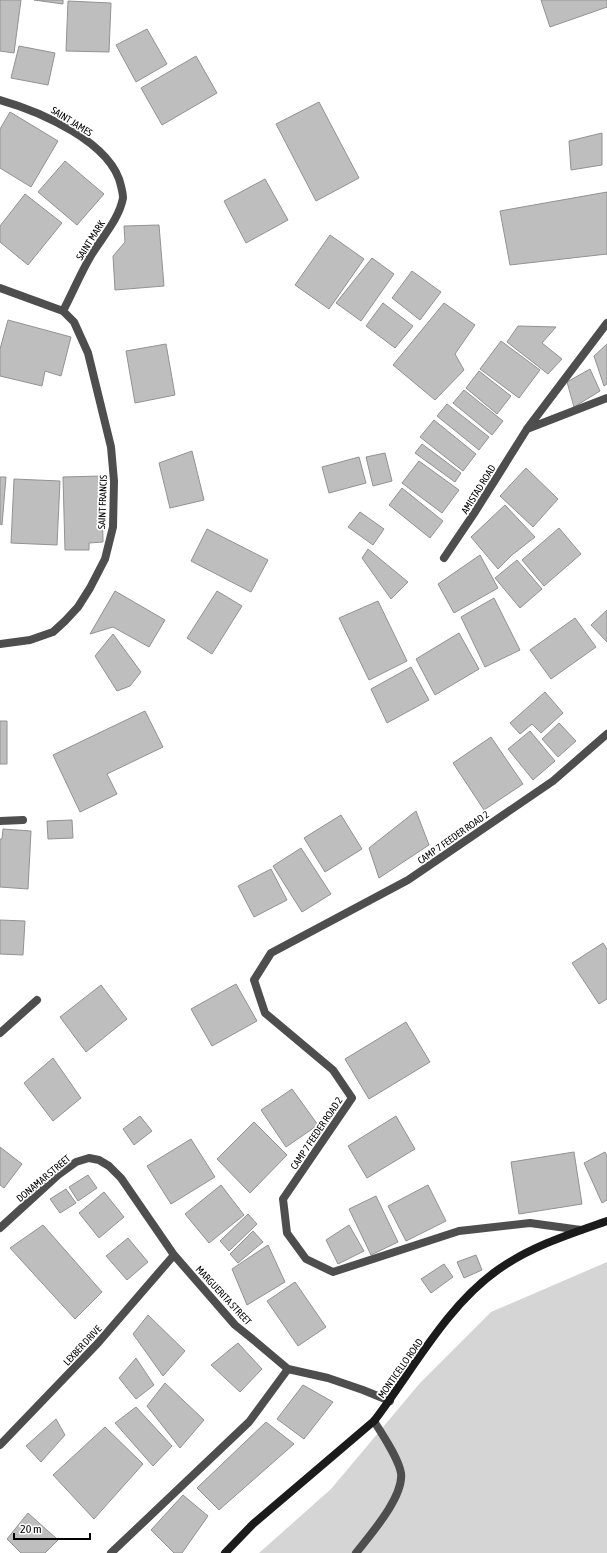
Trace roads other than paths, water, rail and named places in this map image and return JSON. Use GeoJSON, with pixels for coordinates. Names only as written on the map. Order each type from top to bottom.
{"type":"FeatureCollection","features":[{"type":"Feature","properties":{"kind":"main road","name":"MONTICELLO ROAD"},"geometry":{"type":"LineString","coordinates":[[225,1553],[253,1524],[374,1421],[390,1401],[422,1352],[475,1289],[499,1269],[537,1247],[607,1221]]}},
{"type":"Feature","properties":{"kind":"street","name":"SAINT JAMES"},"geometry":{"type":"LineString","coordinates":[[0,100],[22,106],[47,117],[79,135],[105,156],[119,178]]}},
{"type":"Feature","properties":{"kind":"street","name":"SAINT MARK"},"geometry":{"type":"LineString","coordinates":[[63,311],[92,254],[115,219],[123,197],[119,178]]}},
{"type":"Feature","properties":{"kind":"street"},"geometry":{"type":"LineString","coordinates":[[0,288],[63,311]]}},
{"type":"Feature","properties":{"kind":"street","name":"SAINT FRANCIS"},"geometry":{"type":"LineString","coordinates":[[0,644],[30,640],[53,632],[65,621],[78,607],[90,588],[104,558],[113,527],[114,481],[111,446],[88,353],[74,322],[63,311]]}},
{"type":"Feature","properties":{"kind":"street","name":"AMISTAD ROAD"},"geometry":{"type":"LineString","coordinates":[[444,558],[527,429],[607,324]]}},
{"type":"Feature","properties":{"kind":"street"},"geometry":{"type":"LineString","coordinates":[[527,429],[607,398]]}},
{"type":"Feature","properties":{"kind":"street","name":"CAMP 7 FEEDER ROAD 2"},"geometry":{"type":"LineString","coordinates":[[581,1230],[530,1223],[459,1231],[333,1272],[306,1259],[287,1233],[283,1199],[352,1098],[333,1070],[266,1013],[254,980],[272,953],[408,880],[553,780],[607,734]]}},
{"type":"Feature","properties":{"kind":"street"},"geometry":{"type":"LineString","coordinates":[[0,821],[23,820]]}},
{"type":"Feature","properties":{"kind":"street"},"geometry":{"type":"LineString","coordinates":[[0,1033],[36,1000]]}},
{"type":"Feature","properties":{"kind":"street","name":"DONAMAR STREET"},"geometry":{"type":"LineString","coordinates":[[0,1228],[58,1175],[76,1162],[89,1158],[99,1160],[109,1166],[121,1178]]}},
{"type":"Feature","properties":{"kind":"street","name":"MARGUERITA STREET"},"geometry":{"type":"LineString","coordinates":[[121,1178],[174,1255],[235,1325],[288,1369],[328,1378],[390,1401]]}},
{"type":"Feature","properties":{"kind":"street","name":"LEXBER DRIVE"},"geometry":{"type":"LineString","coordinates":[[0,1445],[98,1343],[174,1255]]}},
{"type":"Feature","properties":{"kind":"street"},"geometry":{"type":"LineString","coordinates":[[111,1553],[249,1422],[288,1369]]}},
{"type":"Feature","properties":{"kind":"street"},"geometry":{"type":"LineString","coordinates":[[356,1553],[384,1516],[399,1487],[401,1474],[397,1461],[374,1421]]}}]}
